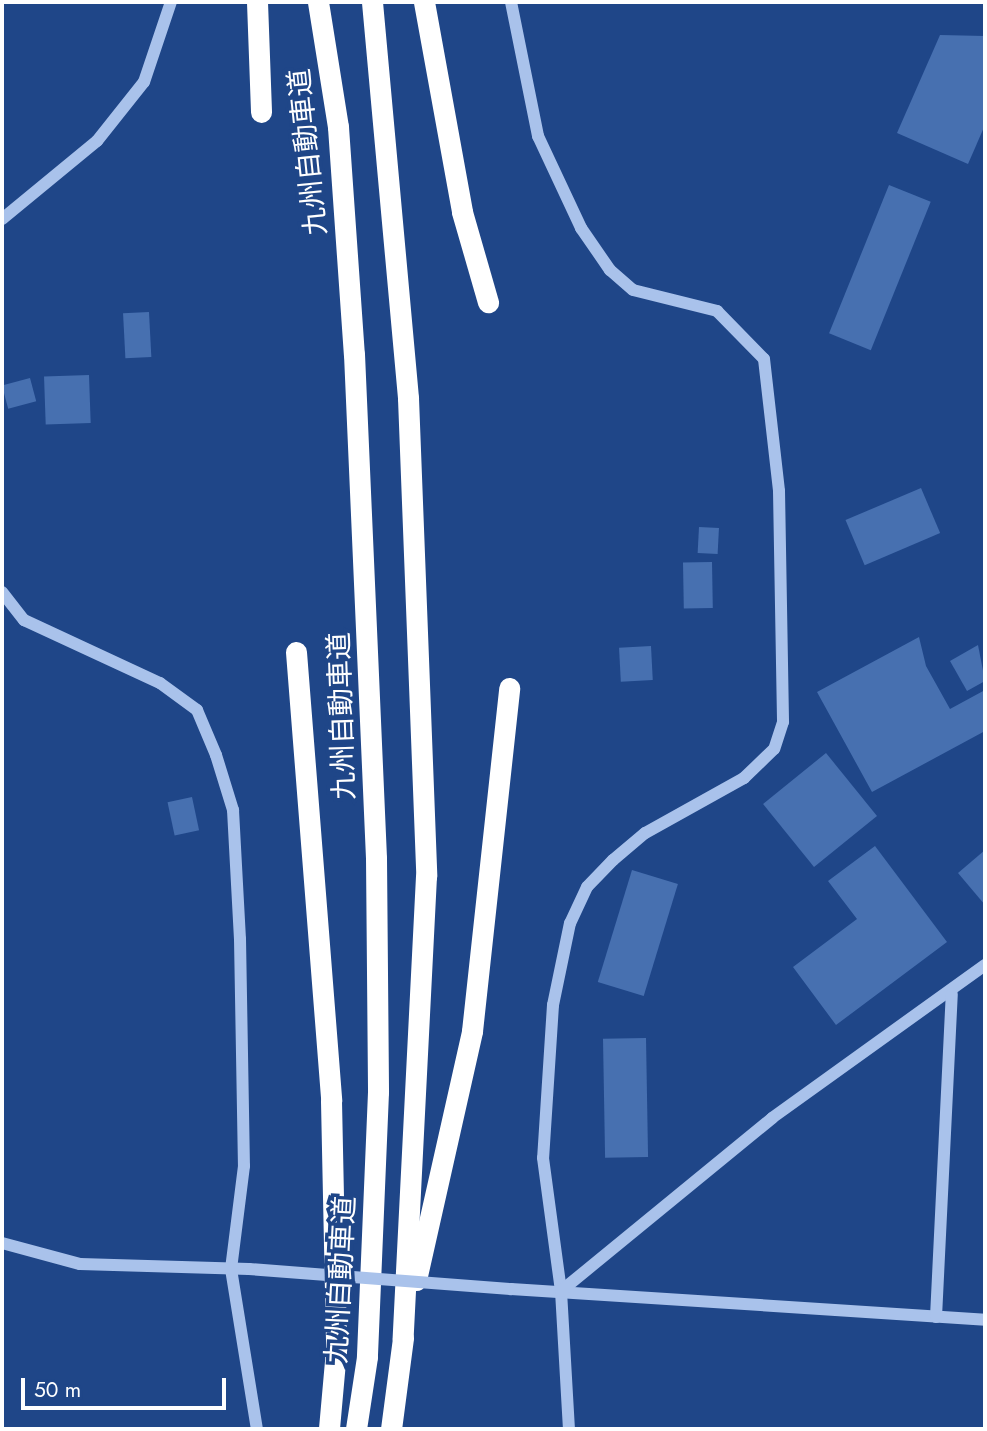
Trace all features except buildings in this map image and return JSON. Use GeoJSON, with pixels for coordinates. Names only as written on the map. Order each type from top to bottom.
{"type":"FeatureCollection","features":[{"type":"Feature","properties":{"kind":"highway"},"geometry":{"type":"LineString","coordinates":[[257,2],[261,112]]}},
{"type":"Feature","properties":{"kind":"highway","name":"九州自動車道"},"geometry":{"type":"LineString","coordinates":[[318,2],[338,127],[354,354],[376,858],[378,1092],[367,1357],[356,1429]]}},
{"type":"Feature","properties":{"kind":"highway"},"geometry":{"type":"LineString","coordinates":[[372,2],[408,398],[420,639],[426,876],[403,1338],[391,1429]]}},
{"type":"Feature","properties":{"kind":"highway"},"geometry":{"type":"LineString","coordinates":[[424,2],[463,212],[488,302]]}},
{"type":"Feature","properties":{"kind":"highway"},"geometry":{"type":"LineString","coordinates":[[296,652],[331,1101],[336,1350],[329,1429]]}},
{"type":"Feature","properties":{"kind":"highway"},"geometry":{"type":"LineString","coordinates":[[403,1338],[472,1031],[509,688]]}},
{"type":"Feature","properties":{"kind":"street"},"geometry":{"type":"LineString","coordinates":[[2,219],[96,141],[144,82],[171,2]]}},
{"type":"Feature","properties":{"kind":"street"},"geometry":{"type":"LineString","coordinates":[[512,2],[538,136],[581,228],[610,270],[633,290],[717,311],[764,359],[779,491],[783,722],[774,748],[744,778],[645,833],[613,860],[587,887],[570,923],[553,1005],[543,1158],[561,1291],[569,1429]]}},
{"type":"Feature","properties":{"kind":"street"},"geometry":{"type":"LineString","coordinates":[[2,592],[24,620],[160,683],[197,710],[216,755],[233,810],[240,939],[244,1166],[231,1269],[257,1429]]}},
{"type":"Feature","properties":{"kind":"street"},"geometry":{"type":"LineString","coordinates":[[561,1291],[772,1118],[952,994],[985,965]]}},
{"type":"Feature","properties":{"kind":"street"},"geometry":{"type":"LineString","coordinates":[[936,1317],[952,994]]}},
{"type":"Feature","properties":{"kind":"street"},"geometry":{"type":"LineString","coordinates":[[2,1243],[80,1264],[249,1269],[985,1320]]}}]}
